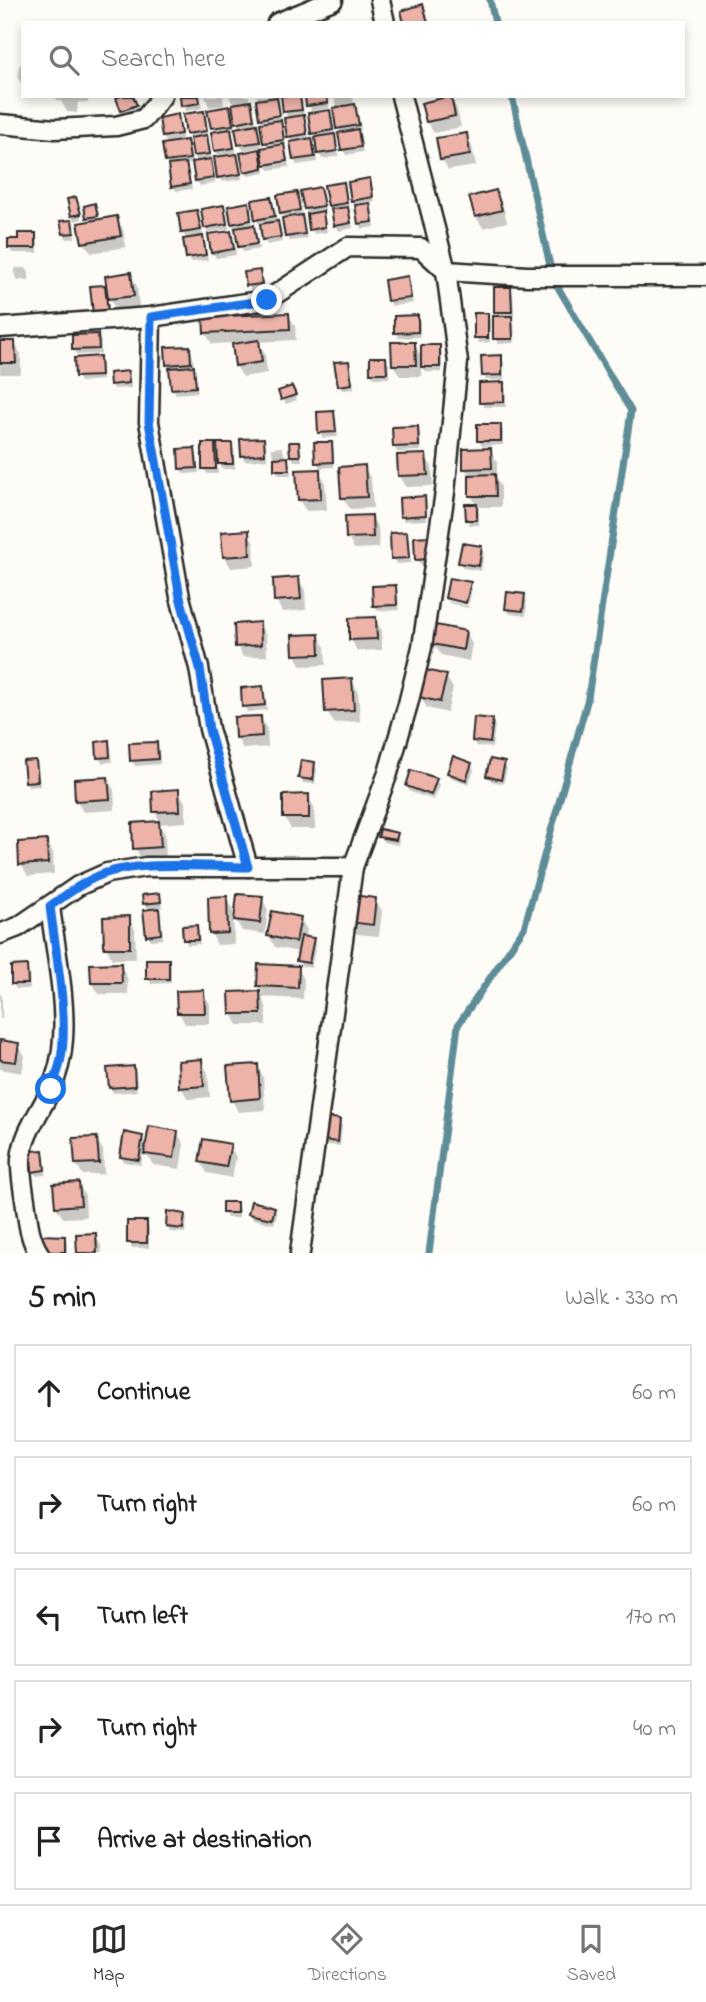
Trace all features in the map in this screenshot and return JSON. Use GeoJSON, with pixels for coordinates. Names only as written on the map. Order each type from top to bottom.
{"type":"FeatureCollection","features":[{"type":"Feature","properties":{"kind":"street"},"geometry":{"type":"LineString","coordinates":[[282,21],[333,0]]}},
{"type":"Feature","properties":{"kind":"street"},"geometry":{"type":"LineString","coordinates":[[380,0],[385,21]]}},
{"type":"Feature","properties":{"kind":"street"},"geometry":{"type":"LineString","coordinates":[[0,124],[55,129],[117,126],[144,119],[160,98]]}},
{"type":"Feature","properties":{"kind":"street"},"geometry":{"type":"LineString","coordinates":[[300,1253],[353,867],[387,773],[422,647],[445,492],[458,362],[446,271],[402,98]]}},
{"type":"Feature","properties":{"kind":"street"},"geometry":{"type":"LineString","coordinates":[[0,327],[151,317],[267,300],[348,247],[421,248],[446,271],[527,276],[706,276]]}},
{"type":"Feature","properties":{"kind":"street"},"geometry":{"type":"LineString","coordinates":[[151,317],[149,422],[180,597],[200,668],[209,730],[248,867]]}},
{"type":"Feature","properties":{"kind":"street"},"geometry":{"type":"LineString","coordinates":[[0,934],[18,928],[78,886],[107,873],[146,867],[353,867]]}},
{"type":"Feature","properties":{"kind":"street"},"geometry":{"type":"LineString","coordinates":[[38,1253],[29,1225],[21,1157],[30,1127],[51,1089],[60,1063],[63,1038],[50,906]]}},
{"type":"Feature","properties":{"kind":"building"},"geometry":{"type":"Polygon","coordinates":[[[423,4],[427,21],[404,21],[401,11],[423,4]]]}},
{"type":"Feature","properties":{"kind":"building"},"geometry":{"type":"Polygon","coordinates":[[[116,98],[134,98],[137,105],[121,111],[116,98]]]}},
{"type":"Feature","properties":{"kind":"building"},"geometry":{"type":"Polygon","coordinates":[[[180,98],[199,98],[200,103],[181,106],[180,98]]]}},
{"type":"Feature","properties":{"kind":"building"},"geometry":{"type":"Polygon","coordinates":[[[277,98],[280,115],[259,119],[256,100],[277,98]]]}},
{"type":"Feature","properties":{"kind":"building"},"geometry":{"type":"Polygon","coordinates":[[[281,98],[300,98],[302,110],[283,112],[281,98]]]}},
{"type":"Feature","properties":{"kind":"building"},"geometry":{"type":"Polygon","coordinates":[[[305,98],[327,98],[328,103],[306,106],[305,98]]]}},
{"type":"Feature","properties":{"kind":"building"},"geometry":{"type":"Polygon","coordinates":[[[451,98],[455,116],[426,122],[421,103],[451,98]]]}},
{"type":"Feature","properties":{"kind":"building"},"geometry":{"type":"Polygon","coordinates":[[[251,101],[254,119],[235,123],[232,104],[251,101]]]}},
{"type":"Feature","properties":{"kind":"building"},"geometry":{"type":"Polygon","coordinates":[[[355,104],[359,125],[336,129],[333,108],[355,104]]]}},
{"type":"Feature","properties":{"kind":"building"},"geometry":{"type":"Polygon","coordinates":[[[230,106],[233,125],[211,128],[207,110],[230,106]]]}},
{"type":"Feature","properties":{"kind":"building"},"geometry":{"type":"Polygon","coordinates":[[[330,110],[333,130],[311,134],[308,113],[330,110]]]}},
{"type":"Feature","properties":{"kind":"building"},"geometry":{"type":"Polygon","coordinates":[[[204,111],[207,131],[186,134],[183,114],[204,111]]]}},
{"type":"Feature","properties":{"kind":"building"},"geometry":{"type":"Polygon","coordinates":[[[178,114],[181,134],[162,137],[159,118],[178,114]]]}},
{"type":"Feature","properties":{"kind":"building"},"geometry":{"type":"Polygon","coordinates":[[[304,115],[307,134],[287,137],[284,118],[304,115]]]}},
{"type":"Feature","properties":{"kind":"building"},"geometry":{"type":"Polygon","coordinates":[[[281,120],[284,140],[263,143],[260,123],[281,120]]]}},
{"type":"Feature","properties":{"kind":"building"},"geometry":{"type":"Polygon","coordinates":[[[257,124],[260,142],[238,145],[235,128],[257,124]]]}},
{"type":"Feature","properties":{"kind":"building"},"geometry":{"type":"Polygon","coordinates":[[[231,129],[234,148],[214,151],[211,132],[231,129]]]}},
{"type":"Feature","properties":{"kind":"building"},"geometry":{"type":"Polygon","coordinates":[[[358,129],[361,147],[341,150],[338,133],[358,129]]]}},
{"type":"Feature","properties":{"kind":"building"},"geometry":{"type":"Polygon","coordinates":[[[467,133],[470,155],[440,160],[436,138],[467,133]]]}},
{"type":"Feature","properties":{"kind":"building"},"geometry":{"type":"Polygon","coordinates":[[[335,134],[337,151],[317,154],[315,137],[335,134]]]}},
{"type":"Feature","properties":{"kind":"building"},"geometry":{"type":"Polygon","coordinates":[[[207,135],[210,154],[193,156],[190,138],[207,135]]]}},
{"type":"Feature","properties":{"kind":"building"},"geometry":{"type":"Polygon","coordinates":[[[312,138],[315,157],[293,160],[290,142],[312,138]]]}},
{"type":"Feature","properties":{"kind":"building"},"geometry":{"type":"Polygon","coordinates":[[[187,140],[190,159],[165,162],[162,144],[187,140]]]}},
{"type":"Feature","properties":{"kind":"building"},"geometry":{"type":"Polygon","coordinates":[[[284,144],[287,161],[264,165],[261,148],[284,144]]]}},
{"type":"Feature","properties":{"kind":"building"},"geometry":{"type":"Polygon","coordinates":[[[260,149],[263,168],[244,172],[240,153],[260,149]]]}},
{"type":"Feature","properties":{"kind":"building"},"geometry":{"type":"Polygon","coordinates":[[[237,154],[241,174],[217,178],[214,157],[237,154]]]}},
{"type":"Feature","properties":{"kind":"building"},"geometry":{"type":"Polygon","coordinates":[[[211,159],[214,178],[195,181],[192,162],[211,159]]]}},
{"type":"Feature","properties":{"kind":"building"},"geometry":{"type":"Polygon","coordinates":[[[186,163],[190,184],[171,187],[168,165],[186,163]]]}},
{"type":"Feature","properties":{"kind":"building"},"geometry":{"type":"Polygon","coordinates":[[[370,178],[373,197],[351,201],[348,182],[370,178]]]}},
{"type":"Feature","properties":{"kind":"building"},"geometry":{"type":"Polygon","coordinates":[[[344,182],[347,203],[328,206],[324,185],[344,182]]]}},
{"type":"Feature","properties":{"kind":"building"},"geometry":{"type":"Polygon","coordinates":[[[320,187],[324,206],[304,209],[300,191],[320,187]]]}},
{"type":"Feature","properties":{"kind":"building"},"geometry":{"type":"Polygon","coordinates":[[[496,190],[502,210],[475,217],[469,197],[496,190]]]}},
{"type":"Feature","properties":{"kind":"building"},"geometry":{"type":"Polygon","coordinates":[[[297,192],[300,210],[280,214],[277,195],[297,192]]]}},
{"type":"Feature","properties":{"kind":"building"},"geometry":{"type":"Polygon","coordinates":[[[76,197],[81,214],[71,216],[67,199],[76,197]]]}},
{"type":"Feature","properties":{"kind":"building"},"geometry":{"type":"Polygon","coordinates":[[[271,197],[275,216],[255,220],[252,200],[271,197]]]}},
{"type":"Feature","properties":{"kind":"building"},"geometry":{"type":"Polygon","coordinates":[[[249,202],[251,220],[231,224],[228,206],[249,202]]]}},
{"type":"Feature","properties":{"kind":"building"},"geometry":{"type":"Polygon","coordinates":[[[95,203],[98,216],[86,218],[84,206],[95,203]]]}},
{"type":"Feature","properties":{"kind":"building"},"geometry":{"type":"Polygon","coordinates":[[[370,203],[373,222],[358,224],[355,205],[370,203]]]}},
{"type":"Feature","properties":{"kind":"building"},"geometry":{"type":"Polygon","coordinates":[[[224,205],[227,224],[204,228],[201,209],[224,205]]]}},
{"type":"Feature","properties":{"kind":"building"},"geometry":{"type":"Polygon","coordinates":[[[348,207],[351,223],[334,226],[331,209],[348,207]]]}},
{"type":"Feature","properties":{"kind":"building"},"geometry":{"type":"Polygon","coordinates":[[[197,210],[201,230],[181,233],[178,213],[197,210]]]}},
{"type":"Feature","properties":{"kind":"building"},"geometry":{"type":"Polygon","coordinates":[[[323,211],[325,227],[309,230],[307,214],[323,211]]]}},
{"type":"Feature","properties":{"kind":"building"},"geometry":{"type":"Polygon","coordinates":[[[302,215],[305,234],[285,237],[282,218],[302,215]]]}},
{"type":"Feature","properties":{"kind":"building"},"geometry":{"type":"Polygon","coordinates":[[[117,216],[121,236],[82,243],[78,223],[117,216]]]}},
{"type":"Feature","properties":{"kind":"building"},"geometry":{"type":"Polygon","coordinates":[[[72,220],[74,233],[63,234],[60,221],[72,220]]]}},
{"type":"Feature","properties":{"kind":"building"},"geometry":{"type":"Polygon","coordinates":[[[278,221],[281,237],[262,240],[260,224],[278,221]]]}},
{"type":"Feature","properties":{"kind":"building"},"geometry":{"type":"Polygon","coordinates":[[[254,225],[257,244],[238,247],[235,228],[254,225]]]}},
{"type":"Feature","properties":{"kind":"building"},"geometry":{"type":"Polygon","coordinates":[[[231,231],[234,249],[211,253],[208,234],[231,231]]]}},
{"type":"Feature","properties":{"kind":"building"},"geometry":{"type":"Polygon","coordinates":[[[18,233],[36,233],[36,248],[8,248],[8,239],[18,239],[18,233]]]}},
{"type":"Feature","properties":{"kind":"building"},"geometry":{"type":"Polygon","coordinates":[[[203,236],[206,255],[186,258],[183,239],[203,236]]]}},
{"type":"Feature","properties":{"kind":"building"},"geometry":{"type":"Polygon","coordinates":[[[260,270],[262,284],[246,286],[244,272],[260,270]]]}},
{"type":"Feature","properties":{"kind":"building"},"geometry":{"type":"Polygon","coordinates":[[[131,272],[134,296],[108,299],[105,276],[131,272]]]}},
{"type":"Feature","properties":{"kind":"building"},"geometry":{"type":"Polygon","coordinates":[[[408,276],[411,298],[387,301],[384,280],[408,276]]]}},
{"type":"Feature","properties":{"kind":"building"},"geometry":{"type":"Polygon","coordinates":[[[105,285],[108,312],[93,314],[90,286],[105,285]]]}},
{"type":"Feature","properties":{"kind":"building"},"geometry":{"type":"Polygon","coordinates":[[[494,287],[511,287],[512,312],[494,312],[494,287]]]}},
{"type":"Feature","properties":{"kind":"building"},"geometry":{"type":"Polygon","coordinates":[[[289,313],[290,329],[204,333],[203,317],[289,313]]]}},
{"type":"Feature","properties":{"kind":"building"},"geometry":{"type":"Polygon","coordinates":[[[474,313],[488,313],[488,338],[474,338],[474,313]]]}},
{"type":"Feature","properties":{"kind":"building"},"geometry":{"type":"Polygon","coordinates":[[[418,315],[418,332],[394,333],[394,316],[418,315]]]}},
{"type":"Feature","properties":{"kind":"building"},"geometry":{"type":"Polygon","coordinates":[[[493,316],[512,316],[513,339],[493,339],[493,316]]]}},
{"type":"Feature","properties":{"kind":"building"},"geometry":{"type":"Polygon","coordinates":[[[98,334],[99,349],[72,350],[72,335],[98,334]]]}},
{"type":"Feature","properties":{"kind":"building"},"geometry":{"type":"Polygon","coordinates":[[[259,340],[262,362],[235,366],[232,344],[259,340]]]}},
{"type":"Feature","properties":{"kind":"building"},"geometry":{"type":"Polygon","coordinates":[[[0,341],[15,341],[16,363],[0,363],[0,341]]]}},
{"type":"Feature","properties":{"kind":"building"},"geometry":{"type":"Polygon","coordinates":[[[391,342],[415,342],[416,365],[392,365],[391,342]]]}},
{"type":"Feature","properties":{"kind":"building"},"geometry":{"type":"Polygon","coordinates":[[[421,345],[440,345],[440,367],[421,367],[421,345]]]}},
{"type":"Feature","properties":{"kind":"building"},"geometry":{"type":"Polygon","coordinates":[[[190,346],[191,363],[166,365],[165,347],[190,346]]]}},
{"type":"Feature","properties":{"kind":"building"},"geometry":{"type":"Polygon","coordinates":[[[502,355],[502,375],[482,376],[481,356],[502,355]]]}},
{"type":"Feature","properties":{"kind":"building"},"geometry":{"type":"Polygon","coordinates":[[[100,356],[101,376],[75,377],[74,358],[100,356]]]}},
{"type":"Feature","properties":{"kind":"building"},"geometry":{"type":"Polygon","coordinates":[[[370,357],[386,357],[387,373],[370,373],[370,357]]]}},
{"type":"Feature","properties":{"kind":"building"},"geometry":{"type":"Polygon","coordinates":[[[349,361],[352,384],[338,386],[334,362],[349,361]]]}},
{"type":"Feature","properties":{"kind":"building"},"geometry":{"type":"Polygon","coordinates":[[[194,366],[196,387],[171,389],[169,368],[194,366]]]}},
{"type":"Feature","properties":{"kind":"building"},"geometry":{"type":"Polygon","coordinates":[[[128,371],[129,383],[110,385],[109,373],[128,371]]]}},
{"type":"Feature","properties":{"kind":"building"},"geometry":{"type":"Polygon","coordinates":[[[504,382],[504,402],[479,403],[479,383],[504,382]]]}},
{"type":"Feature","properties":{"kind":"building"},"geometry":{"type":"Polygon","coordinates":[[[292,386],[296,395],[281,400],[278,391],[292,386]]]}},
{"type":"Feature","properties":{"kind":"building"},"geometry":{"type":"Polygon","coordinates":[[[334,411],[336,432],[318,433],[317,412],[334,411]]]}},
{"type":"Feature","properties":{"kind":"building"},"geometry":{"type":"Polygon","coordinates":[[[477,424],[501,424],[501,441],[477,441],[477,424]]]}},
{"type":"Feature","properties":{"kind":"building"},"geometry":{"type":"Polygon","coordinates":[[[418,426],[419,446],[393,447],[392,427],[418,426]]]}},
{"type":"Feature","properties":{"kind":"building"},"geometry":{"type":"Polygon","coordinates":[[[264,438],[265,454],[241,456],[240,439],[264,438]]]}},
{"type":"Feature","properties":{"kind":"building"},"geometry":{"type":"Polygon","coordinates":[[[289,442],[299,442],[300,456],[290,456],[289,442]]]}},
{"type":"Feature","properties":{"kind":"building"},"geometry":{"type":"Polygon","coordinates":[[[314,442],[332,442],[333,462],[315,463],[314,442]]]}},
{"type":"Feature","properties":{"kind":"building"},"geometry":{"type":"Polygon","coordinates":[[[202,443],[215,443],[216,469],[202,469],[202,443]]]}},
{"type":"Feature","properties":{"kind":"building"},"geometry":{"type":"Polygon","coordinates":[[[217,443],[232,443],[233,464],[218,464],[217,443]]]}},
{"type":"Feature","properties":{"kind":"building"},"geometry":{"type":"Polygon","coordinates":[[[195,448],[197,468],[179,469],[178,449],[195,448]]]}},
{"type":"Feature","properties":{"kind":"building"},"geometry":{"type":"Polygon","coordinates":[[[491,448],[492,468],[463,469],[463,449],[491,448]]]}},
{"type":"Feature","properties":{"kind":"building"},"geometry":{"type":"Polygon","coordinates":[[[426,454],[428,475],[398,476],[397,455],[426,454]]]}},
{"type":"Feature","properties":{"kind":"building"},"geometry":{"type":"Polygon","coordinates":[[[288,457],[289,470],[274,470],[274,458],[288,457]]]}},
{"type":"Feature","properties":{"kind":"building"},"geometry":{"type":"Polygon","coordinates":[[[365,465],[367,497],[341,498],[339,467],[365,465]]]}},
{"type":"Feature","properties":{"kind":"building"},"geometry":{"type":"Polygon","coordinates":[[[320,469],[321,499],[298,500],[296,470],[320,469]]]}},
{"type":"Feature","properties":{"kind":"building"},"geometry":{"type":"Polygon","coordinates":[[[495,474],[496,496],[469,496],[469,475],[495,474]]]}},
{"type":"Feature","properties":{"kind":"building"},"geometry":{"type":"Polygon","coordinates":[[[425,496],[426,515],[400,517],[399,498],[425,496]]]}},
{"type":"Feature","properties":{"kind":"building"},"geometry":{"type":"Polygon","coordinates":[[[465,504],[477,504],[477,520],[466,520],[465,504]]]}},
{"type":"Feature","properties":{"kind":"building"},"geometry":{"type":"Polygon","coordinates":[[[372,515],[373,537],[346,538],[345,516],[372,515]]]}},
{"type":"Feature","properties":{"kind":"building"},"geometry":{"type":"Polygon","coordinates":[[[249,530],[250,555],[223,557],[221,532],[249,530]]]}},
{"type":"Feature","properties":{"kind":"building"},"geometry":{"type":"Polygon","coordinates":[[[407,532],[409,558],[391,559],[390,533],[407,532]]]}},
{"type":"Feature","properties":{"kind":"building"},"geometry":{"type":"Polygon","coordinates":[[[429,536],[431,559],[415,560],[414,537],[429,536]]]}},
{"type":"Feature","properties":{"kind":"building"},"geometry":{"type":"Polygon","coordinates":[[[462,543],[482,546],[479,566],[458,563],[462,543]]]}},
{"type":"Feature","properties":{"kind":"building"},"geometry":{"type":"Polygon","coordinates":[[[299,577],[301,599],[274,601],[273,579],[299,577]]]}},
{"type":"Feature","properties":{"kind":"building"},"geometry":{"type":"Polygon","coordinates":[[[449,578],[471,582],[466,603],[445,598],[449,578]]]}},
{"type":"Feature","properties":{"kind":"building"},"geometry":{"type":"Polygon","coordinates":[[[396,585],[397,605],[373,606],[372,586],[396,585]]]}},
{"type":"Feature","properties":{"kind":"building"},"geometry":{"type":"Polygon","coordinates":[[[507,592],[525,594],[523,611],[505,609],[507,592]]]}},
{"type":"Feature","properties":{"kind":"building"},"geometry":{"type":"Polygon","coordinates":[[[376,617],[377,639],[349,640],[349,618],[376,617]]]}},
{"type":"Feature","properties":{"kind":"building"},"geometry":{"type":"Polygon","coordinates":[[[260,622],[261,645],[235,647],[234,624],[260,622]]]}},
{"type":"Feature","properties":{"kind":"building"},"geometry":{"type":"Polygon","coordinates":[[[436,625],[466,631],[463,650],[432,644],[436,625]]]}},
{"type":"Feature","properties":{"kind":"building"},"geometry":{"type":"Polygon","coordinates":[[[319,634],[320,654],[293,655],[292,635],[319,634]]]}},
{"type":"Feature","properties":{"kind":"building"},"geometry":{"type":"Polygon","coordinates":[[[426,670],[447,675],[440,702],[419,697],[426,670]]]}},
{"type":"Feature","properties":{"kind":"building"},"geometry":{"type":"Polygon","coordinates":[[[352,678],[354,710],[325,712],[323,680],[352,678]]]}},
{"type":"Feature","properties":{"kind":"building"},"geometry":{"type":"Polygon","coordinates":[[[263,686],[265,705],[242,707],[241,688],[263,686]]]}},
{"type":"Feature","properties":{"kind":"building"},"geometry":{"type":"Polygon","coordinates":[[[261,716],[262,736],[235,738],[234,717],[261,716]]]}},
{"type":"Feature","properties":{"kind":"building"},"geometry":{"type":"Polygon","coordinates":[[[474,717],[493,719],[490,743],[472,741],[474,717]]]}},
{"type":"Feature","properties":{"kind":"building"},"geometry":{"type":"Polygon","coordinates":[[[109,740],[110,757],[97,758],[96,742],[109,740]]]}},
{"type":"Feature","properties":{"kind":"building"},"geometry":{"type":"Polygon","coordinates":[[[157,742],[158,759],[130,761],[129,743],[157,742]]]}},
{"type":"Feature","properties":{"kind":"building"},"geometry":{"type":"Polygon","coordinates":[[[453,756],[472,763],[466,780],[447,773],[453,756]]]}},
{"type":"Feature","properties":{"kind":"building"},"geometry":{"type":"Polygon","coordinates":[[[490,759],[505,762],[501,780],[486,776],[490,759]]]}},
{"type":"Feature","properties":{"kind":"building"},"geometry":{"type":"Polygon","coordinates":[[[36,760],[38,781],[25,782],[23,761],[36,760]]]}},
{"type":"Feature","properties":{"kind":"building"},"geometry":{"type":"Polygon","coordinates":[[[301,760],[315,762],[313,780],[298,778],[301,760]]]}},
{"type":"Feature","properties":{"kind":"building"},"geometry":{"type":"Polygon","coordinates":[[[411,770],[437,778],[431,795],[406,786],[411,770]]]}},
{"type":"Feature","properties":{"kind":"building"},"geometry":{"type":"Polygon","coordinates":[[[108,777],[110,799],[75,801],[74,779],[108,777]]]}},
{"type":"Feature","properties":{"kind":"building"},"geometry":{"type":"Polygon","coordinates":[[[179,789],[180,811],[153,812],[152,791],[179,789]]]}},
{"type":"Feature","properties":{"kind":"building"},"geometry":{"type":"Polygon","coordinates":[[[309,794],[309,818],[283,818],[283,795],[309,794]]]}},
{"type":"Feature","properties":{"kind":"building"},"geometry":{"type":"Polygon","coordinates":[[[159,821],[161,847],[133,849],[132,823],[159,821]]]}},
{"type":"Feature","properties":{"kind":"building"},"geometry":{"type":"Polygon","coordinates":[[[380,829],[398,833],[396,840],[378,837],[380,829]]]}},
{"type":"Feature","properties":{"kind":"building"},"geometry":{"type":"Polygon","coordinates":[[[47,840],[48,863],[19,865],[18,842],[47,840]]]}},
{"type":"Feature","properties":{"kind":"building"},"geometry":{"type":"Polygon","coordinates":[[[160,893],[161,902],[143,904],[142,895],[160,893]]]}},
{"type":"Feature","properties":{"kind":"building"},"geometry":{"type":"Polygon","coordinates":[[[237,894],[263,896],[260,923],[234,920],[237,894]]]}},
{"type":"Feature","properties":{"kind":"building"},"geometry":{"type":"Polygon","coordinates":[[[352,895],[376,898],[373,925],[349,922],[352,895]]]}},
{"type":"Feature","properties":{"kind":"building"},"geometry":{"type":"Polygon","coordinates":[[[227,896],[228,933],[209,934],[208,897],[227,896]]]}},
{"type":"Feature","properties":{"kind":"building"},"geometry":{"type":"Polygon","coordinates":[[[159,908],[161,934],[146,936],[143,910],[159,908]]]}},
{"type":"Feature","properties":{"kind":"building"},"geometry":{"type":"Polygon","coordinates":[[[272,911],[301,917],[296,942],[267,936],[272,911]]]}},
{"type":"Feature","properties":{"kind":"building"},"geometry":{"type":"Polygon","coordinates":[[[130,916],[130,948],[104,948],[103,917],[130,916]]]}},
{"type":"Feature","properties":{"kind":"building"},"geometry":{"type":"Polygon","coordinates":[[[197,925],[198,940],[183,940],[182,926],[197,925]]]}},
{"type":"Feature","properties":{"kind":"building"},"geometry":{"type":"Polygon","coordinates":[[[301,936],[314,938],[309,963],[296,961],[301,936]]]}},
{"type":"Feature","properties":{"kind":"building"},"geometry":{"type":"Polygon","coordinates":[[[146,959],[169,959],[169,979],[146,979],[146,959]]]}},
{"type":"Feature","properties":{"kind":"building"},"geometry":{"type":"Polygon","coordinates":[[[121,963],[122,983],[91,983],[90,964],[121,963]]]}},
{"type":"Feature","properties":{"kind":"building"},"geometry":{"type":"Polygon","coordinates":[[[258,964],[299,966],[298,988],[257,986],[258,964]]]}},
{"type":"Feature","properties":{"kind":"building"},"geometry":{"type":"Polygon","coordinates":[[[27,965],[28,984],[11,984],[11,966],[27,965]]]}},
{"type":"Feature","properties":{"kind":"building"},"geometry":{"type":"Polygon","coordinates":[[[204,990],[205,1013],[177,1013],[176,991],[204,990]]]}},
{"type":"Feature","properties":{"kind":"building"},"geometry":{"type":"Polygon","coordinates":[[[260,991],[261,1014],[230,1014],[229,992],[260,991]]]}},
{"type":"Feature","properties":{"kind":"building"},"geometry":{"type":"Polygon","coordinates":[[[0,1040],[19,1043],[16,1062],[0,1060],[0,1040]]]}},
{"type":"Feature","properties":{"kind":"building"},"geometry":{"type":"Polygon","coordinates":[[[202,1059],[204,1086],[179,1088],[178,1061],[202,1059]]]}},
{"type":"Feature","properties":{"kind":"building"},"geometry":{"type":"Polygon","coordinates":[[[258,1064],[260,1098],[230,1101],[227,1066],[258,1064]]]}},
{"type":"Feature","properties":{"kind":"building"},"geometry":{"type":"Polygon","coordinates":[[[134,1066],[135,1086],[109,1088],[107,1068],[134,1066]]]}},
{"type":"Feature","properties":{"kind":"building"},"geometry":{"type":"Polygon","coordinates":[[[324,1117],[340,1119],[338,1142],[321,1140],[324,1117]]]}},
{"type":"Feature","properties":{"kind":"building"},"geometry":{"type":"Polygon","coordinates":[[[149,1126],[178,1131],[174,1158],[144,1154],[149,1126]]]}},
{"type":"Feature","properties":{"kind":"building"},"geometry":{"type":"Polygon","coordinates":[[[124,1132],[143,1136],[139,1160],[120,1157],[124,1132]]]}},
{"type":"Feature","properties":{"kind":"building"},"geometry":{"type":"Polygon","coordinates":[[[97,1137],[99,1163],[75,1164],[73,1138],[97,1137]]]}},
{"type":"Feature","properties":{"kind":"building"},"geometry":{"type":"Polygon","coordinates":[[[203,1139],[231,1144],[226,1167],[199,1162],[203,1139]]]}},
{"type":"Feature","properties":{"kind":"building"},"geometry":{"type":"Polygon","coordinates":[[[43,1150],[45,1170],[32,1172],[30,1151],[43,1150]]]}},
{"type":"Feature","properties":{"kind":"building"},"geometry":{"type":"Polygon","coordinates":[[[79,1182],[81,1205],[55,1207],[53,1184],[79,1182]]]}},
{"type":"Feature","properties":{"kind":"building"},"geometry":{"type":"Polygon","coordinates":[[[251,1201],[275,1207],[272,1219],[248,1214],[251,1201]]]}},
{"type":"Feature","properties":{"kind":"building"},"geometry":{"type":"Polygon","coordinates":[[[222,1202],[237,1202],[237,1213],[222,1213],[222,1202]]]}},
{"type":"Feature","properties":{"kind":"building"},"geometry":{"type":"Polygon","coordinates":[[[167,1211],[185,1214],[183,1229],[166,1227],[167,1211]]]}},
{"type":"Feature","properties":{"kind":"building"},"geometry":{"type":"Polygon","coordinates":[[[127,1221],[147,1221],[147,1243],[127,1243],[127,1221]]]}},
{"type":"Feature","properties":{"kind":"building"},"geometry":{"type":"Polygon","coordinates":[[[96,1233],[97,1253],[77,1253],[76,1234],[96,1233]]]}},
{"type":"Feature","properties":{"kind":"building"},"geometry":{"type":"Polygon","coordinates":[[[40,1235],[65,1236],[65,1252],[40,1252],[40,1235]]]}},
{"type":"Feature","properties":{"kind":"waterway"},"geometry":{"type":"LineString","coordinates":[[490,0],[495,21]]}},
{"type":"Feature","properties":{"kind":"waterway"},"geometry":{"type":"LineString","coordinates":[[429,1253],[458,1025],[524,928],[588,698],[631,411],[553,279],[512,98]]}},
{"type":"Feature","properties":{"kind":"route"},"geometry":{"type":"LineString","coordinates":[[51,1089],[60,1063],[63,1038],[50,906],[78,886],[107,873],[146,867],[248,867],[209,730],[200,668],[180,597],[149,422],[151,317],[267,300]]}}]}
